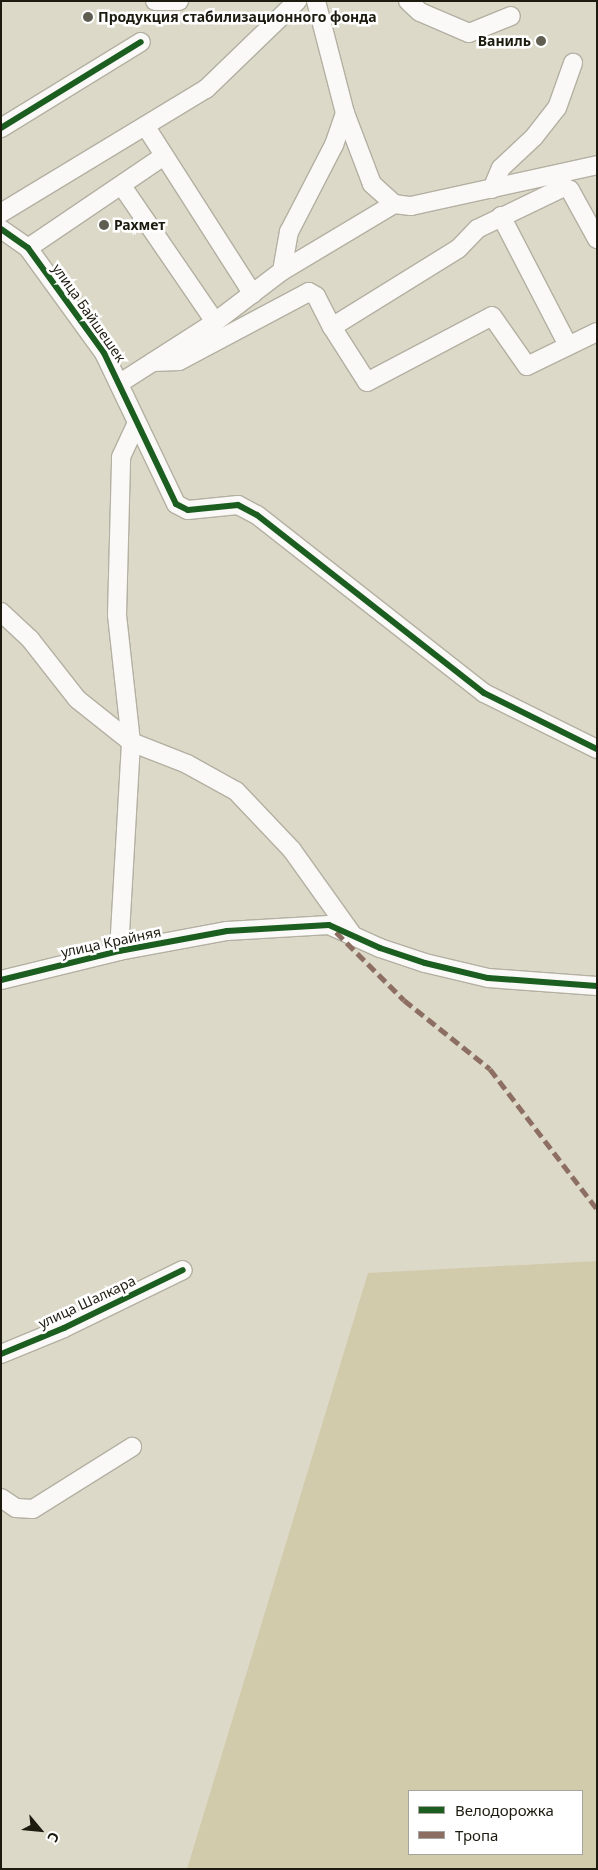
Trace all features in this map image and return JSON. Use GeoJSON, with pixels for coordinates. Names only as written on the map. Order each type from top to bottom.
{"type":"FeatureCollection","features":[{"type":"Feature","properties":{"kind":"street"},"geometry":{"type":"LineString","coordinates":[[155,1],[179,1]]}},
{"type":"Feature","properties":{"kind":"street"},"geometry":{"type":"LineString","coordinates":[[1,212],[146,127],[206,89],[297,1]]}},
{"type":"Feature","properties":{"kind":"street"},"geometry":{"type":"LineString","coordinates":[[316,1],[345,113],[372,184],[394,204],[411,206],[597,165]]}},
{"type":"Feature","properties":{"kind":"street"},"geometry":{"type":"LineString","coordinates":[[408,1],[420,12],[469,33],[511,16]]}},
{"type":"Feature","properties":{"kind":"street"},"geometry":{"type":"LineString","coordinates":[[1,128],[140,42]]}},
{"type":"Feature","properties":{"kind":"street"},"geometry":{"type":"LineString","coordinates":[[492,189],[501,168],[534,137],[557,108],[573,63]]}},
{"type":"Feature","properties":{"kind":"street"},"geometry":{"type":"LineString","coordinates":[[282,272],[289,232],[334,145],[345,113]]}},
{"type":"Feature","properties":{"kind":"street"},"geometry":{"type":"LineString","coordinates":[[146,127],[254,294]]}},
{"type":"Feature","properties":{"kind":"street"},"geometry":{"type":"LineString","coordinates":[[28,248],[164,156]]}},
{"type":"Feature","properties":{"kind":"street"},"geometry":{"type":"LineString","coordinates":[[122,186],[214,322]]}},
{"type":"Feature","properties":{"kind":"street"},"geometry":{"type":"LineString","coordinates":[[332,327],[458,249],[477,228],[500,216],[568,188],[597,239]]}},
{"type":"Feature","properties":{"kind":"street"},"geometry":{"type":"LineString","coordinates":[[120,384],[214,322],[282,272],[394,204]]}},
{"type":"Feature","properties":{"kind":"street"},"geometry":{"type":"LineString","coordinates":[[500,216],[568,345]]}},
{"type":"Feature","properties":{"kind":"street","name":"улица Байшешек"},"geometry":{"type":"LineString","coordinates":[[1,229],[28,248],[104,353],[120,384],[136,425],[176,504],[188,510],[238,505],[257,515],[484,694],[597,749]]}},
{"type":"Feature","properties":{"kind":"street"},"geometry":{"type":"LineString","coordinates":[[153,362],[179,361],[309,292],[316,296],[332,327],[367,382],[492,316],[527,366],[597,332]]}},
{"type":"Feature","properties":{"kind":"street"},"geometry":{"type":"LineString","coordinates":[[119,951],[131,742],[118,615],[121,457],[136,425]]}},
{"type":"Feature","properties":{"kind":"street"},"geometry":{"type":"LineString","coordinates":[[1,612],[30,638],[77,699],[131,742],[187,764],[236,791],[292,850],[352,935]]}},
{"type":"Feature","properties":{"kind":"street","name":"улица Крайняя"},"geometry":{"type":"LineString","coordinates":[[1,980],[119,951],[227,931],[329,925],[380,948],[425,964],[488,978],[597,986]]}},
{"type":"Feature","properties":{"kind":"street","name":"улица Шалкара"},"geometry":{"type":"LineString","coordinates":[[1,1354],[183,1270]]}},
{"type":"Feature","properties":{"kind":"street"},"geometry":{"type":"LineString","coordinates":[[1,1498],[16,1508],[34,1509],[132,1448]]}},
{"type":"Feature","properties":{"kind":"shaded area"},"geometry":{"type":"Polygon","coordinates":[[[597,1261],[597,1869],[187,1869],[368,1273],[597,1261]]]}},
{"type":"Feature","properties":{"kind":"marked path"},"geometry":{"type":"LineString","coordinates":[[336,932],[404,1000],[490,1069],[597,1209]]}},
{"type":"Feature","properties":{"kind":"cycle path"},"geometry":{"type":"LineString","coordinates":[[1,128],[141,42]]}},
{"type":"Feature","properties":{"kind":"cycle path"},"geometry":{"type":"LineString","coordinates":[[1,229],[28,248],[104,353],[176,504],[188,510],[238,505],[257,515],[484,693],[597,749]]}},
{"type":"Feature","properties":{"kind":"cycle path"},"geometry":{"type":"LineString","coordinates":[[1,980],[119,951],[227,931],[329,925],[380,948],[425,963],[488,978],[597,986]]}},
{"type":"Feature","properties":{"kind":"cycle path"},"geometry":{"type":"LineString","coordinates":[[1,1354],[64,1328],[183,1270]]}},
{"type":"Feature","properties":{"kind":"place","name":"Продукция стабилизационного фонда"},"geometry":{"type":"Point","coordinates":[88,17]}},
{"type":"Feature","properties":{"kind":"place","name":"Ваниль"},"geometry":{"type":"Point","coordinates":[541,41]}},
{"type":"Feature","properties":{"kind":"place","name":"Рахмет"},"geometry":{"type":"Point","coordinates":[104,225]}}]}
